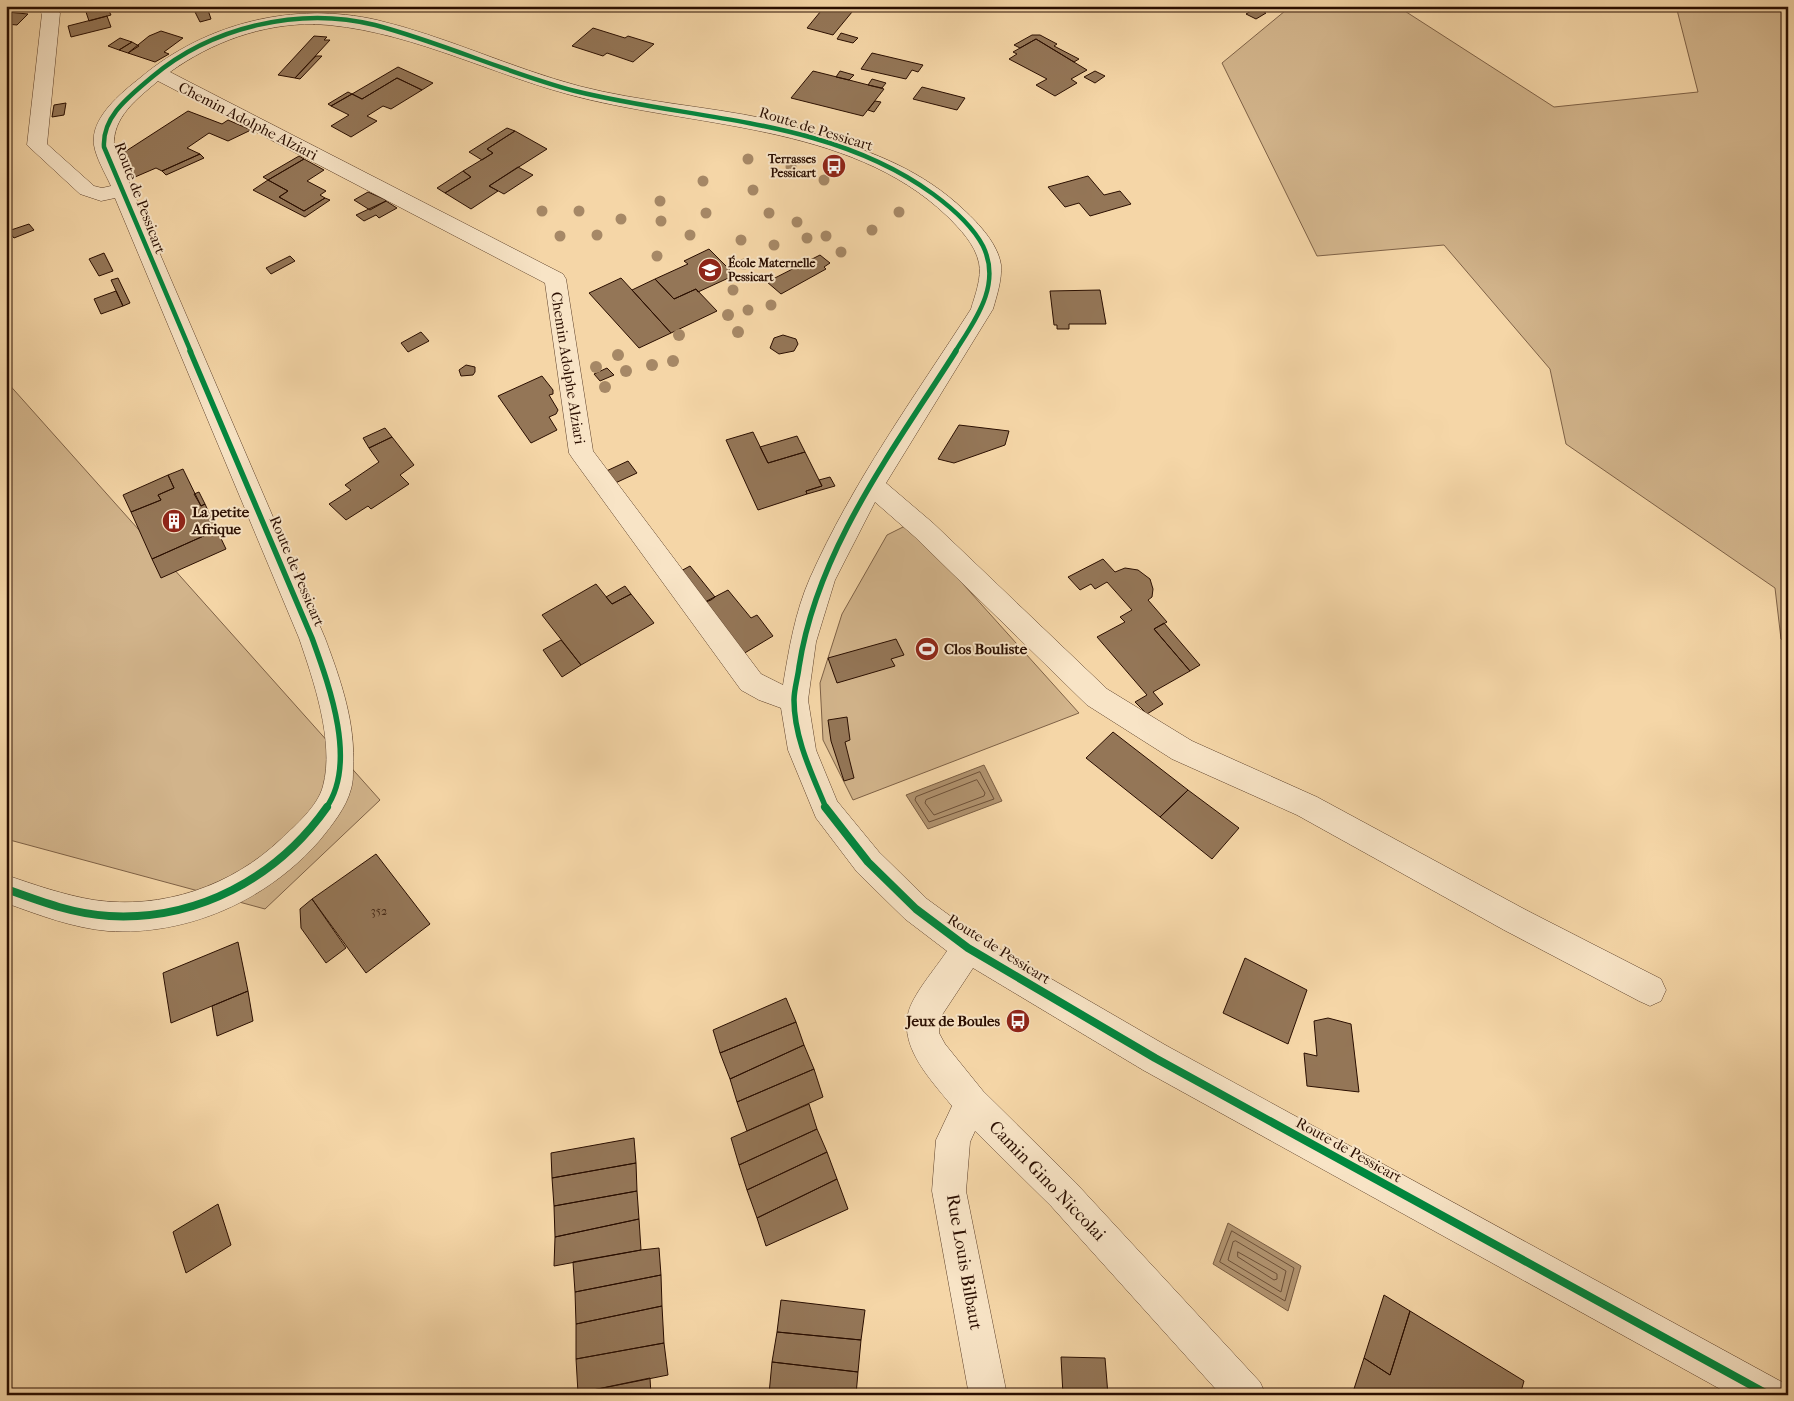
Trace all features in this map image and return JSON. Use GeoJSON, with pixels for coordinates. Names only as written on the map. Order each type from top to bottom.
{"type":"FeatureCollection","features":[{"type":"Feature","properties":{"kind":"street"},"geometry":{"type":"LineString","coordinates":[[44,6],[51,13],[36,145],[87,190],[101,195],[121,190]]}},
{"type":"Feature","properties":{"kind":"street","name":"Route de Pessicart"},"geometry":{"type":"LineString","coordinates":[[6,889],[45,903],[108,916],[163,912],[217,898],[268,870],[310,831],[337,788],[340,743],[333,694],[312,638],[104,147],[104,131],[114,113],[132,93],[156,73],[199,47],[248,27],[279,21],[341,20],[374,25],[573,90],[617,100],[767,125],[856,153],[908,177],[945,203],[968,224],[982,244],[990,264],[988,285],[982,309],[846,529],[822,580],[804,642],[794,700],[802,750],[826,809],[868,862],[916,909],[968,948],[1155,1058],[1769,1395]]}},
{"type":"Feature","properties":{"kind":"street","name":"Chemin Adolphe Alziari"},"geometry":{"type":"LineString","coordinates":[[156,73],[555,279],[581,453],[751,682],[769,692],[794,700]]}},
{"type":"Feature","properties":{"kind":"street"},"geometry":{"type":"LineString","coordinates":[[872,486],[924,530],[1097,697],[1182,750],[1307,806],[1515,920],[1650,990]]}},
{"type":"Feature","properties":{"kind":"street","name":"Camin Gino Niccolai"},"geometry":{"type":"LineString","coordinates":[[968,948],[924,1014],[923,1034],[933,1056],[972,1103],[1063,1194],[1247,1395]]}},
{"type":"Feature","properties":{"kind":"street","name":"Rue Louis Bilbaut"},"geometry":{"type":"LineString","coordinates":[[972,1103],[954,1140],[949,1191],[988,1395]]}},
{"type":"Feature","properties":{"kind":"shaded area"},"geometry":{"type":"Polygon","coordinates":[[[1291,6],[1397,6],[1554,107],[1698,92],[1676,6],[1788,6],[1788,644],[1781,639],[1775,588],[1566,444],[1550,369],[1444,245],[1317,256],[1222,63],[1291,6]]]}},
{"type":"Feature","properties":{"kind":"shaded area"},"geometry":{"type":"Polygon","coordinates":[[[6,381],[380,800],[265,909],[6,839],[6,381]]]}},
{"type":"Feature","properties":{"kind":"shaded area","name":"Clos Bouliste"},"geometry":{"type":"Polygon","coordinates":[[[909,524],[1079,713],[853,800],[823,740],[820,683],[842,614],[887,535],[909,524]]]}},
{"type":"Feature","properties":{"kind":"water"},"geometry":{"type":"Polygon","coordinates":[[[984,765],[1002,801],[928,829],[906,795],[984,765]]]}},
{"type":"Feature","properties":{"kind":"water"},"geometry":{"type":"Polygon","coordinates":[[[1228,1223],[1301,1266],[1288,1311],[1213,1264],[1228,1223]]]}},
{"type":"Feature","properties":{"kind":"building"},"geometry":{"type":"Polygon","coordinates":[[[84,6],[127,6],[109,11],[111,15],[89,21],[84,6]]]}},
{"type":"Feature","properties":{"kind":"building"},"geometry":{"type":"Polygon","coordinates":[[[825,6],[857,6],[833,35],[807,28],[825,6]]]}},
{"type":"Feature","properties":{"kind":"building"},"geometry":{"type":"Polygon","coordinates":[[[1256,8],[1266,13],[1256,19],[1246,14],[1256,8]]]}},
{"type":"Feature","properties":{"kind":"building"},"geometry":{"type":"Polygon","coordinates":[[[208,10],[211,19],[200,22],[195,12],[208,10]]]}},
{"type":"Feature","properties":{"kind":"building"},"geometry":{"type":"Polygon","coordinates":[[[7,12],[28,14],[17,25],[6,24],[7,12]]]}},
{"type":"Feature","properties":{"kind":"building"},"geometry":{"type":"Polygon","coordinates":[[[107,16],[111,27],[71,37],[68,26],[107,16]]]}},
{"type":"Feature","properties":{"kind":"building"},"geometry":{"type":"Polygon","coordinates":[[[593,28],[625,38],[628,36],[654,44],[633,62],[607,53],[603,56],[572,46],[593,28]]]}},
{"type":"Feature","properties":{"kind":"building"},"geometry":{"type":"Polygon","coordinates":[[[161,31],[183,38],[164,52],[169,54],[155,62],[128,53],[149,36],[161,31]]]}},
{"type":"Feature","properties":{"kind":"building"},"geometry":{"type":"Polygon","coordinates":[[[841,33],[858,38],[853,43],[837,39],[841,33]]]}},
{"type":"Feature","properties":{"kind":"building"},"geometry":{"type":"Polygon","coordinates":[[[1032,35],[1040,35],[1057,44],[1054,46],[1079,59],[1074,62],[1036,39],[1020,48],[1014,45],[1032,35]]]}},
{"type":"Feature","properties":{"kind":"building"},"geometry":{"type":"Polygon","coordinates":[[[314,36],[327,37],[324,40],[330,40],[295,78],[278,75],[314,36]]]}},
{"type":"Feature","properties":{"kind":"building"},"geometry":{"type":"Polygon","coordinates":[[[120,38],[132,42],[119,50],[108,46],[120,38]]]}},
{"type":"Feature","properties":{"kind":"building"},"geometry":{"type":"Polygon","coordinates":[[[1036,39],[1087,70],[1071,79],[1077,83],[1055,96],[1036,85],[1047,79],[1009,59],[1017,54],[1013,52],[1036,39]]]}},
{"type":"Feature","properties":{"kind":"building"},"geometry":{"type":"Polygon","coordinates":[[[132,42],[139,46],[128,53],[119,50],[132,42]]]}},
{"type":"Feature","properties":{"kind":"building"},"geometry":{"type":"Polygon","coordinates":[[[872,53],[923,65],[918,72],[912,70],[906,79],[861,69],[872,53]]]}},
{"type":"Feature","properties":{"kind":"building"},"geometry":{"type":"Polygon","coordinates":[[[316,56],[322,56],[300,79],[295,78],[316,56]]]}},
{"type":"Feature","properties":{"kind":"building"},"geometry":{"type":"Polygon","coordinates":[[[398,67],[433,83],[422,90],[397,78],[362,99],[352,94],[398,67]]]}},
{"type":"Feature","properties":{"kind":"building"},"geometry":{"type":"Polygon","coordinates":[[[813,71],[884,89],[863,116],[791,98],[813,71]]]}},
{"type":"Feature","properties":{"kind":"building"},"geometry":{"type":"Polygon","coordinates":[[[840,71],[854,75],[849,80],[836,77],[840,71]]]}},
{"type":"Feature","properties":{"kind":"building"},"geometry":{"type":"Polygon","coordinates":[[[1095,71],[1105,76],[1095,83],[1084,77],[1095,71]]]}},
{"type":"Feature","properties":{"kind":"building"},"geometry":{"type":"Polygon","coordinates":[[[397,78],[422,90],[391,109],[383,106],[367,116],[377,121],[351,137],[331,126],[349,115],[331,106],[352,94],[362,99],[397,78]]]}},
{"type":"Feature","properties":{"kind":"building"},"geometry":{"type":"Polygon","coordinates":[[[872,79],[886,83],[882,88],[868,85],[872,79]]]}},
{"type":"Feature","properties":{"kind":"building"},"geometry":{"type":"Polygon","coordinates":[[[922,87],[965,98],[957,110],[913,99],[922,87]]]}},
{"type":"Feature","properties":{"kind":"building"},"geometry":{"type":"Polygon","coordinates":[[[348,92],[352,94],[331,106],[328,104],[348,92]]]}},
{"type":"Feature","properties":{"kind":"building"},"geometry":{"type":"Polygon","coordinates":[[[875,101],[881,102],[874,112],[868,110],[875,101]]]}},
{"type":"Feature","properties":{"kind":"building"},"geometry":{"type":"Polygon","coordinates":[[[66,103],[64,115],[52,117],[54,105],[66,103]]]}},
{"type":"Feature","properties":{"kind":"building"},"geometry":{"type":"Polygon","coordinates":[[[188,111],[222,124],[228,120],[251,130],[228,141],[209,133],[187,148],[200,154],[162,171],[156,168],[135,177],[123,153],[188,111]]]}},
{"type":"Feature","properties":{"kind":"building"},"geometry":{"type":"Polygon","coordinates":[[[507,128],[515,131],[487,149],[493,153],[482,160],[469,152],[507,128]]]}},
{"type":"Feature","properties":{"kind":"building"},"geometry":{"type":"Polygon","coordinates":[[[515,131],[547,149],[489,186],[498,191],[471,209],[445,193],[471,177],[463,171],[493,153],[487,149],[515,131]]]}},
{"type":"Feature","properties":{"kind":"building"},"geometry":{"type":"Polygon","coordinates":[[[200,154],[204,158],[166,175],[162,171],[200,154]]]}},
{"type":"Feature","properties":{"kind":"building"},"geometry":{"type":"Polygon","coordinates":[[[299,156],[304,159],[268,180],[263,177],[299,156]]]}},
{"type":"Feature","properties":{"kind":"building"},"geometry":{"type":"Polygon","coordinates":[[[304,159],[324,170],[307,181],[326,191],[320,195],[325,198],[304,211],[279,197],[288,191],[268,180],[304,159]]]}},
{"type":"Feature","properties":{"kind":"building"},"geometry":{"type":"Polygon","coordinates":[[[518,167],[533,175],[504,194],[489,186],[518,167]]]}},
{"type":"Feature","properties":{"kind":"building"},"geometry":{"type":"Polygon","coordinates":[[[463,171],[471,177],[445,193],[437,188],[463,171]]]}},
{"type":"Feature","properties":{"kind":"building"},"geometry":{"type":"Polygon","coordinates":[[[1088,176],[1104,195],[1120,191],[1131,204],[1090,216],[1079,203],[1065,207],[1048,187],[1088,176]]]}},
{"type":"Feature","properties":{"kind":"building"},"geometry":{"type":"Polygon","coordinates":[[[268,180],[288,191],[279,197],[304,211],[325,198],[330,200],[305,217],[253,190],[268,180]]]}},
{"type":"Feature","properties":{"kind":"building"},"geometry":{"type":"Polygon","coordinates":[[[368,192],[386,201],[370,210],[354,200],[368,192]]]}},
{"type":"Feature","properties":{"kind":"building"},"geometry":{"type":"Polygon","coordinates":[[[386,201],[397,208],[379,218],[376,215],[364,221],[356,215],[386,201]]]}},
{"type":"Feature","properties":{"kind":"building"},"geometry":{"type":"Polygon","coordinates":[[[29,224],[34,230],[14,238],[8,231],[29,224]]]}},
{"type":"Feature","properties":{"kind":"building"},"geometry":{"type":"Polygon","coordinates":[[[709,249],[735,275],[698,292],[696,289],[674,299],[655,279],[688,264],[684,261],[709,249]]]}},
{"type":"Feature","properties":{"kind":"building"},"geometry":{"type":"Polygon","coordinates":[[[104,253],[113,271],[99,276],[89,259],[104,253]]]}},
{"type":"Feature","properties":{"kind":"building"},"geometry":{"type":"Polygon","coordinates":[[[820,255],[830,263],[824,267],[826,269],[781,294],[767,282],[820,255]]]}},
{"type":"Feature","properties":{"kind":"building"},"geometry":{"type":"Polygon","coordinates":[[[290,256],[295,261],[271,274],[266,268],[290,256]]]}},
{"type":"Feature","properties":{"kind":"building"},"geometry":{"type":"Polygon","coordinates":[[[118,278],[130,303],[123,306],[111,280],[118,278]]]}},
{"type":"Feature","properties":{"kind":"building"},"geometry":{"type":"Polygon","coordinates":[[[621,278],[671,333],[639,348],[589,293],[621,278]]]}},
{"type":"Feature","properties":{"kind":"building"},"geometry":{"type":"Polygon","coordinates":[[[655,279],[674,299],[696,289],[717,311],[671,333],[632,290],[655,279]]]}},
{"type":"Feature","properties":{"kind":"building"},"geometry":{"type":"Polygon","coordinates":[[[1100,290],[1106,324],[1069,324],[1069,329],[1057,329],[1057,325],[1054,325],[1050,291],[1100,290]]]}},
{"type":"Feature","properties":{"kind":"building"},"geometry":{"type":"Polygon","coordinates":[[[116,291],[123,306],[101,314],[94,299],[116,291]]]}},
{"type":"Feature","properties":{"kind":"building"},"geometry":{"type":"Polygon","coordinates":[[[421,332],[429,341],[408,352],[401,343],[421,332]]]}},
{"type":"Feature","properties":{"kind":"building"},"geometry":{"type":"Polygon","coordinates":[[[783,335],[796,339],[798,344],[794,351],[779,354],[770,348],[774,338],[783,335]]]}},
{"type":"Feature","properties":{"kind":"building"},"geometry":{"type":"Polygon","coordinates":[[[466,365],[475,367],[473,375],[461,376],[459,370],[466,365]]]}},
{"type":"Feature","properties":{"kind":"building"},"geometry":{"type":"Polygon","coordinates":[[[607,368],[614,375],[600,381],[594,374],[607,368]]]}},
{"type":"Feature","properties":{"kind":"building"},"geometry":{"type":"Polygon","coordinates":[[[542,376],[553,390],[553,394],[549,395],[558,410],[556,414],[549,417],[557,430],[531,443],[498,396],[542,376]]]}},
{"type":"Feature","properties":{"kind":"building"},"geometry":{"type":"Polygon","coordinates":[[[959,425],[1009,431],[1005,445],[954,463],[938,459],[959,425]]]}},
{"type":"Feature","properties":{"kind":"building"},"geometry":{"type":"Polygon","coordinates":[[[385,428],[392,437],[369,448],[363,438],[385,428]]]}},
{"type":"Feature","properties":{"kind":"building"},"geometry":{"type":"Polygon","coordinates":[[[753,432],[768,463],[805,452],[822,486],[806,491],[807,494],[758,510],[726,440],[753,432]]]}},
{"type":"Feature","properties":{"kind":"building"},"geometry":{"type":"Polygon","coordinates":[[[797,436],[805,452],[768,463],[760,447],[797,436]]]}},
{"type":"Feature","properties":{"kind":"building"},"geometry":{"type":"Polygon","coordinates":[[[392,437],[414,465],[400,475],[409,484],[371,509],[368,506],[346,520],[329,504],[351,490],[345,485],[379,462],[369,448],[392,437]]]}},
{"type":"Feature","properties":{"kind":"building"},"geometry":{"type":"Polygon","coordinates":[[[628,461],[637,473],[611,485],[602,473],[628,461]]]}},
{"type":"Feature","properties":{"kind":"building","name":"La petite Afrique"},"geometry":{"type":"Polygon","coordinates":[[[183,469],[201,506],[205,504],[217,530],[152,559],[131,512],[161,500],[158,495],[174,488],[168,475],[183,469]]]}},
{"type":"Feature","properties":{"kind":"building"},"geometry":{"type":"Polygon","coordinates":[[[168,475],[174,488],[158,495],[161,500],[131,512],[123,495],[168,475]]]}},
{"type":"Feature","properties":{"kind":"building"},"geometry":{"type":"Polygon","coordinates":[[[830,477],[835,486],[807,494],[806,491],[822,486],[819,480],[830,477]]]}},
{"type":"Feature","properties":{"kind":"building"},"geometry":{"type":"Polygon","coordinates":[[[199,492],[205,504],[201,506],[194,494],[199,492]]]}},
{"type":"Feature","properties":{"kind":"building"},"geometry":{"type":"Polygon","coordinates":[[[217,530],[226,549],[161,578],[152,559],[217,530]]]}},
{"type":"Feature","properties":{"kind":"building"},"geometry":{"type":"Polygon","coordinates":[[[1103,559],[1115,572],[1125,568],[1138,570],[1150,579],[1153,589],[1152,597],[1148,600],[1167,622],[1154,629],[1190,671],[1153,692],[1163,704],[1147,714],[1135,702],[1147,695],[1097,637],[1125,622],[1120,617],[1132,610],[1107,582],[1095,589],[1091,584],[1080,590],[1068,577],[1103,559]]]}},
{"type":"Feature","properties":{"kind":"building"},"geometry":{"type":"Polygon","coordinates":[[[690,566],[715,597],[711,600],[703,603],[679,572],[690,566]]]}},
{"type":"Feature","properties":{"kind":"building"},"geometry":{"type":"Polygon","coordinates":[[[596,584],[612,604],[631,594],[654,623],[581,665],[542,615],[596,584]]]}},
{"type":"Feature","properties":{"kind":"building"},"geometry":{"type":"Polygon","coordinates":[[[625,586],[631,594],[612,604],[606,597],[625,586]]]}},
{"type":"Feature","properties":{"kind":"building"},"geometry":{"type":"Polygon","coordinates":[[[728,590],[751,618],[757,615],[773,636],[743,654],[703,603],[728,590]]]}},
{"type":"Feature","properties":{"kind":"building"},"geometry":{"type":"Polygon","coordinates":[[[1164,623],[1200,665],[1190,671],[1154,629],[1164,623]]]}},
{"type":"Feature","properties":{"kind":"building"},"geometry":{"type":"Polygon","coordinates":[[[896,639],[904,655],[891,659],[895,666],[837,683],[828,658],[896,639]]]}},
{"type":"Feature","properties":{"kind":"building"},"geometry":{"type":"Polygon","coordinates":[[[561,640],[581,665],[562,677],[543,650],[561,640]]]}},
{"type":"Feature","properties":{"kind":"building"},"geometry":{"type":"Polygon","coordinates":[[[847,717],[850,740],[845,742],[854,778],[844,781],[831,741],[828,720],[847,717]]]}},
{"type":"Feature","properties":{"kind":"building"},"geometry":{"type":"Polygon","coordinates":[[[1113,732],[1188,790],[1160,817],[1086,758],[1113,732]]]}},
{"type":"Feature","properties":{"kind":"building"},"geometry":{"type":"Polygon","coordinates":[[[1188,790],[1239,828],[1212,859],[1160,817],[1188,790]]]}},
{"type":"Feature","properties":{"kind":"building"},"geometry":{"type":"Polygon","coordinates":[[[376,854],[430,924],[366,973],[312,899],[376,854]]]}},
{"type":"Feature","properties":{"kind":"building"},"geometry":{"type":"Polygon","coordinates":[[[312,899],[346,948],[326,963],[301,928],[300,909],[312,899]]]}},
{"type":"Feature","properties":{"kind":"building"},"geometry":{"type":"Polygon","coordinates":[[[238,942],[248,991],[171,1023],[163,973],[238,942]]]}},
{"type":"Feature","properties":{"kind":"building"},"geometry":{"type":"Polygon","coordinates":[[[1245,958],[1307,990],[1288,1044],[1223,1013],[1245,958]]]}},
{"type":"Feature","properties":{"kind":"building"},"geometry":{"type":"Polygon","coordinates":[[[248,991],[253,1021],[217,1036],[212,1006],[248,991]]]}},
{"type":"Feature","properties":{"kind":"building"},"geometry":{"type":"Polygon","coordinates":[[[786,998],[796,1022],[720,1053],[713,1030],[786,998]]]}},
{"type":"Feature","properties":{"kind":"building"},"geometry":{"type":"Polygon","coordinates":[[[1328,1018],[1351,1024],[1359,1092],[1307,1086],[1304,1053],[1317,1056],[1314,1021],[1328,1018]]]}},
{"type":"Feature","properties":{"kind":"building"},"geometry":{"type":"Polygon","coordinates":[[[796,1022],[804,1045],[730,1079],[720,1053],[796,1022]]]}},
{"type":"Feature","properties":{"kind":"building"},"geometry":{"type":"Polygon","coordinates":[[[804,1045],[814,1069],[737,1102],[730,1079],[804,1045]]]}},
{"type":"Feature","properties":{"kind":"building"},"geometry":{"type":"Polygon","coordinates":[[[814,1069],[823,1097],[747,1131],[737,1102],[814,1069]]]}},
{"type":"Feature","properties":{"kind":"building"},"geometry":{"type":"Polygon","coordinates":[[[809,1104],[817,1129],[739,1165],[731,1138],[809,1104]]]}},
{"type":"Feature","properties":{"kind":"building"},"geometry":{"type":"Polygon","coordinates":[[[817,1129],[827,1152],[747,1190],[739,1165],[817,1129]]]}},
{"type":"Feature","properties":{"kind":"building"},"geometry":{"type":"Polygon","coordinates":[[[634,1138],[636,1163],[552,1178],[551,1153],[634,1138]]]}},
{"type":"Feature","properties":{"kind":"building"},"geometry":{"type":"Polygon","coordinates":[[[827,1152],[837,1179],[757,1218],[747,1190],[827,1152]]]}},
{"type":"Feature","properties":{"kind":"building"},"geometry":{"type":"Polygon","coordinates":[[[636,1163],[637,1191],[554,1206],[552,1178],[636,1163]]]}},
{"type":"Feature","properties":{"kind":"building"},"geometry":{"type":"Polygon","coordinates":[[[837,1179],[848,1209],[766,1246],[757,1218],[837,1179]]]}},
{"type":"Feature","properties":{"kind":"building"},"geometry":{"type":"Polygon","coordinates":[[[637,1191],[639,1219],[555,1237],[554,1206],[637,1191]]]}},
{"type":"Feature","properties":{"kind":"building"},"geometry":{"type":"Polygon","coordinates":[[[218,1204],[231,1245],[186,1273],[173,1232],[218,1204]]]}},
{"type":"Feature","properties":{"kind":"building"},"geometry":{"type":"Polygon","coordinates":[[[639,1219],[641,1250],[554,1266],[555,1237],[639,1219]]]}},
{"type":"Feature","properties":{"kind":"building"},"geometry":{"type":"Polygon","coordinates":[[[659,1248],[661,1275],[575,1292],[573,1262],[659,1248]]]}},
{"type":"Feature","properties":{"kind":"building"},"geometry":{"type":"Polygon","coordinates":[[[661,1275],[662,1306],[576,1324],[575,1292],[661,1275]]]}},
{"type":"Feature","properties":{"kind":"building"},"geometry":{"type":"Polygon","coordinates":[[[1384,1295],[1410,1311],[1390,1375],[1364,1358],[1384,1295]]]}},
{"type":"Feature","properties":{"kind":"building"},"geometry":{"type":"Polygon","coordinates":[[[781,1300],[865,1310],[861,1340],[777,1332],[781,1300]]]}},
{"type":"Feature","properties":{"kind":"building"},"geometry":{"type":"Polygon","coordinates":[[[662,1306],[664,1343],[576,1359],[576,1324],[662,1306]]]}},
{"type":"Feature","properties":{"kind":"building"},"geometry":{"type":"Polygon","coordinates":[[[1410,1311],[1524,1381],[1520,1395],[1352,1395],[1364,1358],[1390,1375],[1410,1311]]]}},
{"type":"Feature","properties":{"kind":"building"},"geometry":{"type":"Polygon","coordinates":[[[777,1332],[861,1340],[858,1372],[772,1362],[777,1332]]]}},
{"type":"Feature","properties":{"kind":"building"},"geometry":{"type":"Polygon","coordinates":[[[664,1343],[668,1375],[578,1393],[576,1359],[664,1343]]]}},
{"type":"Feature","properties":{"kind":"building"},"geometry":{"type":"Polygon","coordinates":[[[1061,1357],[1105,1358],[1108,1395],[1063,1395],[1061,1357]]]}},
{"type":"Feature","properties":{"kind":"building"},"geometry":{"type":"Polygon","coordinates":[[[772,1362],[858,1372],[856,1395],[769,1394],[772,1362]]]}},
{"type":"Feature","properties":{"kind":"building"},"geometry":{"type":"Polygon","coordinates":[[[650,1378],[651,1395],[569,1395],[578,1393],[650,1378]]]}},
{"type":"Feature","properties":{"kind":"cycle path"},"geometry":{"type":"LineString","coordinates":[[6,889],[69,909],[108,916],[149,914],[177,910],[204,903],[251,881],[286,854],[317,822],[338,786],[339,749],[336,716],[333,701],[312,638],[104,147],[105,128],[117,110],[156,74],[174,61],[214,39],[235,31],[278,21],[326,19],[374,25],[573,90],[617,100],[767,125],[856,153],[887,166],[915,181],[945,203],[968,225],[982,244],[990,264],[989,285],[982,309],[872,485],[847,529],[822,580],[803,642],[794,700],[802,750],[826,809],[868,862],[916,909],[968,948],[1155,1058],[1769,1395]]}},
{"type":"Feature","properties":{"kind":"place","name":"Terrasses Pessicart"},"geometry":{"type":"Point","coordinates":[834,166]}},
{"type":"Feature","properties":{"kind":"place","name":"École Maternelle Pessicart"},"geometry":{"type":"Point","coordinates":[710,270]}},
{"type":"Feature","properties":{"kind":"place","name":"La petite Afrique"},"geometry":{"type":"Point","coordinates":[174,521]}},
{"type":"Feature","properties":{"kind":"place","name":"Clos Bouliste"},"geometry":{"type":"Point","coordinates":[927,649]}},
{"type":"Feature","properties":{"kind":"place","name":"Jeux de Boules"},"geometry":{"type":"Point","coordinates":[1018,1021]}}]}
